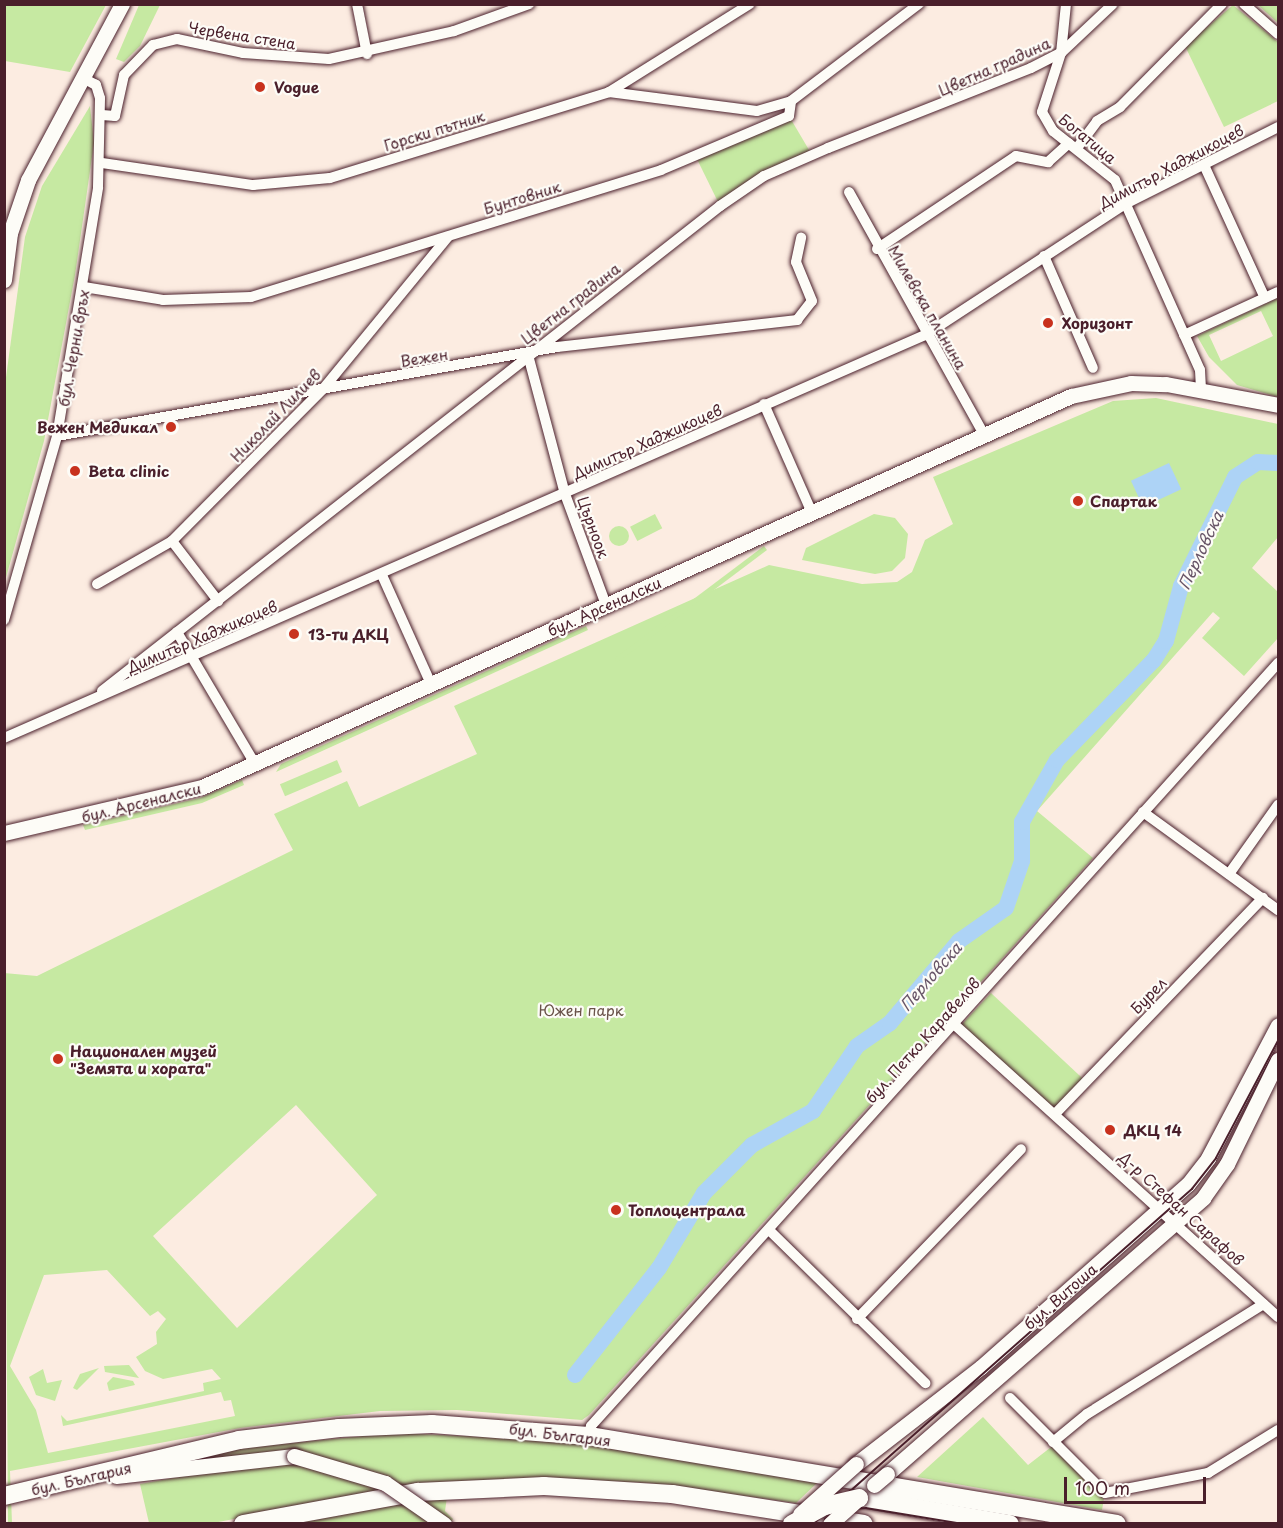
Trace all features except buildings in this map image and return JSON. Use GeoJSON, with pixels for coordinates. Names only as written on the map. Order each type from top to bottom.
{"type":"FeatureCollection","features":[{"type":"Feature","properties":{"kind":"main road","name":"бул. България"},"geometry":{"type":"LineString","coordinates":[[8,1494],[99,1477],[168,1456],[291,1431],[432,1424],[589,1436],[1118,1524]]}},
{"type":"Feature","properties":{"kind":"main road"},"geometry":{"type":"LineString","coordinates":[[243,1524],[418,1492],[544,1486],[672,1494],[864,1524]]}},
{"type":"Feature","properties":{"kind":"main road"},"geometry":{"type":"LineString","coordinates":[[791,1524],[825,1506],[860,1498],[1010,1524]]}},
{"type":"Feature","properties":{"kind":"street"},"geometry":{"type":"LineString","coordinates":[[4,280],[10,233],[28,180],[122,4]]}},
{"type":"Feature","properties":{"kind":"street"},"geometry":{"type":"LineString","coordinates":[[357,4],[367,54]]}},
{"type":"Feature","properties":{"kind":"street","name":"Червена стена"},"geometry":{"type":"LineString","coordinates":[[102,115],[115,116],[124,75],[136,57],[177,39],[291,59],[367,54],[529,4]]}},
{"type":"Feature","properties":{"kind":"street","name":"Горски пътник"},"geometry":{"type":"LineString","coordinates":[[102,163],[242,184],[295,184],[609,92],[750,4]]}},
{"type":"Feature","properties":{"kind":"street","name":"Бунтовник"},"geometry":{"type":"LineString","coordinates":[[84,287],[163,300],[221,301],[448,237],[661,170],[789,116],[791,101],[919,4]]}},
{"type":"Feature","properties":{"kind":"street","name":"Богатица"},"geometry":{"type":"LineString","coordinates":[[1066,4],[1061,53],[1042,112],[1053,131],[1115,180],[1200,370],[1201,388]]}},
{"type":"Feature","properties":{"kind":"street","name":"Цветна градина"},"geometry":{"type":"LineString","coordinates":[[90,701],[528,355],[764,176],[915,118],[1061,53],[1113,4]]}},
{"type":"Feature","properties":{"kind":"street"},"geometry":{"type":"LineString","coordinates":[[877,249],[1016,156],[1048,162],[1073,145],[1097,121],[1120,107],[1222,4]]}},
{"type":"Feature","properties":{"kind":"street"},"geometry":{"type":"LineString","coordinates":[[1244,4],[1278,34]]}},
{"type":"Feature","properties":{"kind":"street","name":"бул. Черни връх"},"geometry":{"type":"LineString","coordinates":[[4,620],[57,436],[84,287],[102,163],[102,115],[96,85],[83,78]]}},
{"type":"Feature","properties":{"kind":"street"},"geometry":{"type":"LineString","coordinates":[[609,92],[757,111],[791,101]]}},
{"type":"Feature","properties":{"kind":"street","name":"Димитър Хаджикоцев"},"geometry":{"type":"LineString","coordinates":[[4,738],[382,575],[764,404],[925,335],[1125,204],[1278,127]]}},
{"type":"Feature","properties":{"kind":"street"},"geometry":{"type":"LineString","coordinates":[[1204,165],[1265,298]]}},
{"type":"Feature","properties":{"kind":"street","name":"Милевска планина"},"geometry":{"type":"LineString","coordinates":[[849,192],[877,249],[984,435]]}},
{"type":"Feature","properties":{"kind":"street","name":"Николай Лилиев"},"geometry":{"type":"LineString","coordinates":[[97,584],[172,541],[323,389],[448,237]]}},
{"type":"Feature","properties":{"kind":"street","name":"Вежен"},"geometry":{"type":"LineString","coordinates":[[57,436],[528,355],[797,320],[812,301],[796,262],[801,238]]}},
{"type":"Feature","properties":{"kind":"street"},"geometry":{"type":"LineString","coordinates":[[1044,256],[1093,368]]}},
{"type":"Feature","properties":{"kind":"street"},"geometry":{"type":"LineString","coordinates":[[1184,335],[1278,292]]}},
{"type":"Feature","properties":{"kind":"street","name":"Църноок"},"geometry":{"type":"LineString","coordinates":[[528,355],[565,494],[606,605]]}},
{"type":"Feature","properties":{"kind":"street","name":"бул. Арсеналски"},"geometry":{"type":"LineString","coordinates":[[4,833],[159,800],[255,764],[984,435],[1099,387],[1201,388],[1278,405]]}},
{"type":"Feature","properties":{"kind":"street"},"geometry":{"type":"LineString","coordinates":[[764,404],[812,513]]}},
{"type":"Feature","properties":{"kind":"street"},"geometry":{"type":"LineString","coordinates":[[172,541],[218,601]]}},
{"type":"Feature","properties":{"kind":"street"},"geometry":{"type":"LineString","coordinates":[[382,575],[431,684]]}},
{"type":"Feature","properties":{"kind":"street"},"geometry":{"type":"LineString","coordinates":[[177,632],[255,764]]}},
{"type":"Feature","properties":{"kind":"street","name":"бул. Петко Каравелов"},"geometry":{"type":"LineString","coordinates":[[589,1436],[591,1426],[956,1026],[1143,812],[1278,663]]}},
{"type":"Feature","properties":{"kind":"street"},"geometry":{"type":"LineString","coordinates":[[1229,874],[1278,805]]}},
{"type":"Feature","properties":{"kind":"street"},"geometry":{"type":"LineString","coordinates":[[1143,812],[1278,910]]}},
{"type":"Feature","properties":{"kind":"street","name":"Бурел"},"geometry":{"type":"LineString","coordinates":[[1055,1114],[1263,898]]}},
{"type":"Feature","properties":{"kind":"street","name":"бул. Витоша"},"geometry":{"type":"LineString","coordinates":[[791,1524],[856,1464],[981,1367],[1161,1209],[1208,1158],[1278,1025]]}},
{"type":"Feature","properties":{"kind":"street","name":"Д-р Стефан Сарафов"},"geometry":{"type":"LineString","coordinates":[[956,1026],[1177,1223],[1278,1317]]}},
{"type":"Feature","properties":{"kind":"street","name":"бул. Витоша"},"geometry":{"type":"LineString","coordinates":[[830,1524],[1177,1223],[1227,1164],[1278,1060]]}},
{"type":"Feature","properties":{"kind":"street"},"geometry":{"type":"LineString","coordinates":[[857,1319],[1021,1149]]}},
{"type":"Feature","properties":{"kind":"street"},"geometry":{"type":"LineString","coordinates":[[769,1230],[857,1319],[925,1383]]}},
{"type":"Feature","properties":{"kind":"street"},"geometry":{"type":"LineString","coordinates":[[1053,1442],[1087,1414],[1264,1304]]}},
{"type":"Feature","properties":{"kind":"street"},"geometry":{"type":"LineString","coordinates":[[1010,1398],[1105,1493],[1208,1473],[1278,1431]]}},
{"type":"Feature","properties":{"kind":"street"},"geometry":{"type":"LineString","coordinates":[[99,1477],[294,1456],[385,1484],[444,1524]]}},
{"type":"Feature","properties":{"kind":"green space"},"geometry":{"type":"Polygon","coordinates":[[[4,5],[106,5],[70,72],[5,61],[4,5]]]}},
{"type":"Feature","properties":{"kind":"green space"},"geometry":{"type":"Polygon","coordinates":[[[139,5],[160,5],[140,46],[124,62],[116,59],[139,5]]]}},
{"type":"Feature","properties":{"kind":"green space"},"geometry":{"type":"Polygon","coordinates":[[[1233,5],[1278,42],[1278,101],[1224,127],[1185,46],[1233,5]]]}},
{"type":"Feature","properties":{"kind":"green space"},"geometry":{"type":"Polygon","coordinates":[[[1258,5],[1278,5],[1278,23],[1258,5]]]}},
{"type":"Feature","properties":{"kind":"green space"},"geometry":{"type":"Polygon","coordinates":[[[90,106],[94,143],[75,275],[44,441],[5,581],[4,392],[25,237],[42,186],[90,106]]]}},
{"type":"Feature","properties":{"kind":"green space"},"geometry":{"type":"Polygon","coordinates":[[[789,116],[812,155],[720,206],[695,155],[789,116]]]}},
{"type":"Feature","properties":{"kind":"green space"},"geometry":{"type":"Polygon","coordinates":[[[1278,298],[1278,397],[1237,385],[1209,357],[1197,336],[1278,298]],[[1261,311],[1209,335],[1221,361],[1273,336],[1261,311]]]}},
{"type":"Feature","properties":{"kind":"green space","name":"Южен парк"},"geometry":{"type":"Polygon","coordinates":[[[1156,398],[1278,424],[1278,537],[1252,568],[1278,592],[1278,638],[1244,676],[1202,638],[1220,618],[1213,612],[1037,811],[1093,858],[589,1415],[582,1420],[457,1410],[380,1411],[240,1428],[10,1471],[12,1523],[8,1523],[4,973],[37,976],[293,850],[274,814],[347,781],[359,807],[477,754],[454,706],[769,565],[862,584],[897,582],[912,572],[925,540],[953,524],[933,477],[1113,401],[1156,398]],[[296,1105],[153,1236],[237,1328],[377,1195],[296,1105]],[[107,1270],[44,1275],[10,1366],[36,1410],[48,1453],[235,1416],[231,1400],[224,1401],[221,1392],[63,1426],[61,1415],[67,1421],[204,1391],[203,1383],[221,1379],[212,1369],[163,1379],[145,1371],[136,1357],[157,1344],[156,1332],[166,1319],[158,1311],[150,1316],[107,1270]]]}},
{"type":"Feature","properties":{"kind":"green space"},"geometry":{"type":"Polygon","coordinates":[[[655,514],[662,528],[637,541],[630,527],[655,514]]]}},
{"type":"Feature","properties":{"kind":"green space"},"geometry":{"type":"Polygon","coordinates":[[[874,514],[895,518],[908,534],[905,558],[892,571],[875,574],[802,560],[806,548],[874,514]]]}},
{"type":"Feature","properties":{"kind":"green space"},"geometry":{"type":"Polygon","coordinates":[[[619,526],[626,529],[629,536],[626,543],[619,546],[612,543],[609,536],[612,529],[619,526]]]}},
{"type":"Feature","properties":{"kind":"green space"},"geometry":{"type":"Polygon","coordinates":[[[764,546],[767,550],[618,663],[615,659],[764,546]]]}},
{"type":"Feature","properties":{"kind":"green space"},"geometry":{"type":"Polygon","coordinates":[[[586,626],[588,630],[276,772],[281,764],[586,626]]]}},
{"type":"Feature","properties":{"kind":"green space"},"geometry":{"type":"Polygon","coordinates":[[[337,760],[342,772],[285,796],[280,784],[337,760]]]}},
{"type":"Feature","properties":{"kind":"green space"},"geometry":{"type":"Polygon","coordinates":[[[242,780],[244,785],[202,803],[85,830],[83,825],[200,798],[242,780]]]}},
{"type":"Feature","properties":{"kind":"green space"},"geometry":{"type":"Polygon","coordinates":[[[991,993],[1085,1080],[1055,1112],[962,1024],[991,993]]]}},
{"type":"Feature","properties":{"kind":"green space"},"geometry":{"type":"Polygon","coordinates":[[[129,1365],[139,1378],[105,1372],[104,1366],[129,1365]]]}},
{"type":"Feature","properties":{"kind":"green space"},"geometry":{"type":"Polygon","coordinates":[[[99,1368],[77,1390],[73,1388],[80,1374],[99,1368]]]}},
{"type":"Feature","properties":{"kind":"green space"},"geometry":{"type":"Polygon","coordinates":[[[43,1369],[47,1383],[62,1380],[55,1401],[36,1395],[29,1377],[43,1369]]]}},
{"type":"Feature","properties":{"kind":"green space"},"geometry":{"type":"Polygon","coordinates":[[[113,1377],[133,1381],[135,1385],[109,1391],[107,1383],[113,1377]]]}},
{"type":"Feature","properties":{"kind":"green space"},"geometry":{"type":"Polygon","coordinates":[[[983,1417],[1028,1465],[1055,1444],[1105,1493],[1102,1510],[917,1477],[983,1417]]]}},
{"type":"Feature","properties":{"kind":"green space"},"geometry":{"type":"Polygon","coordinates":[[[394,1433],[557,1440],[818,1482],[796,1503],[649,1483],[556,1479],[411,1485],[208,1524],[149,1523],[140,1484],[230,1468],[293,1464],[294,1450],[176,1462],[251,1447],[394,1433]]]}},
{"type":"Feature","properties":{"kind":"green space"},"geometry":{"type":"Polygon","coordinates":[[[447,1497],[445,1511],[453,1519],[450,1524],[279,1524],[447,1497]]]}},
{"type":"Feature","properties":{"kind":"water"},"geometry":{"type":"Polygon","coordinates":[[[1169,463],[1181,489],[1143,507],[1131,481],[1169,463]]]}},
{"type":"Feature","properties":{"kind":"waterway","name":"Перловска"},"geometry":{"type":"LineString","coordinates":[[575,1375],[659,1268],[704,1193],[752,1145],[813,1111],[857,1046],[890,1023],[959,941],[1006,908],[1022,861],[1022,822],[1057,760],[1154,660],[1166,641],[1181,586],[1235,477],[1258,462],[1278,463]]}},
{"type":"Feature","properties":{"kind":"tram line"},"geometry":{"type":"LineString","coordinates":[[813,1524],[1192,1189],[1216,1158],[1278,1041]]}},
{"type":"Feature","properties":{"kind":"tram line"},"geometry":{"type":"LineString","coordinates":[[825,1519],[847,1509],[866,1508],[963,1524]]}},
{"type":"Feature","properties":{"kind":"place","name":"Vogue"},"geometry":{"type":"Point","coordinates":[260,87]}},
{"type":"Feature","properties":{"kind":"place","name":"Хоризонт"},"geometry":{"type":"Point","coordinates":[1048,323]}},
{"type":"Feature","properties":{"kind":"place","name":"Вежен Медикал"},"geometry":{"type":"Point","coordinates":[171,427]}},
{"type":"Feature","properties":{"kind":"place","name":"Beta clinic"},"geometry":{"type":"Point","coordinates":[75,471]}},
{"type":"Feature","properties":{"kind":"place","name":"Спартак"},"geometry":{"type":"Point","coordinates":[1078,501]}},
{"type":"Feature","properties":{"kind":"place","name":"13-ти ДКЦ"},"geometry":{"type":"Point","coordinates":[294,634]}},
{"type":"Feature","properties":{"kind":"place","name":"Национален музей \"Земята и хората\""},"geometry":{"type":"Point","coordinates":[58,1059]}},
{"type":"Feature","properties":{"kind":"place","name":"ДКЦ 14"},"geometry":{"type":"Point","coordinates":[1110,1130]}},
{"type":"Feature","properties":{"kind":"place","name":"Топлоцентрала"},"geometry":{"type":"Point","coordinates":[616,1210]}}]}
